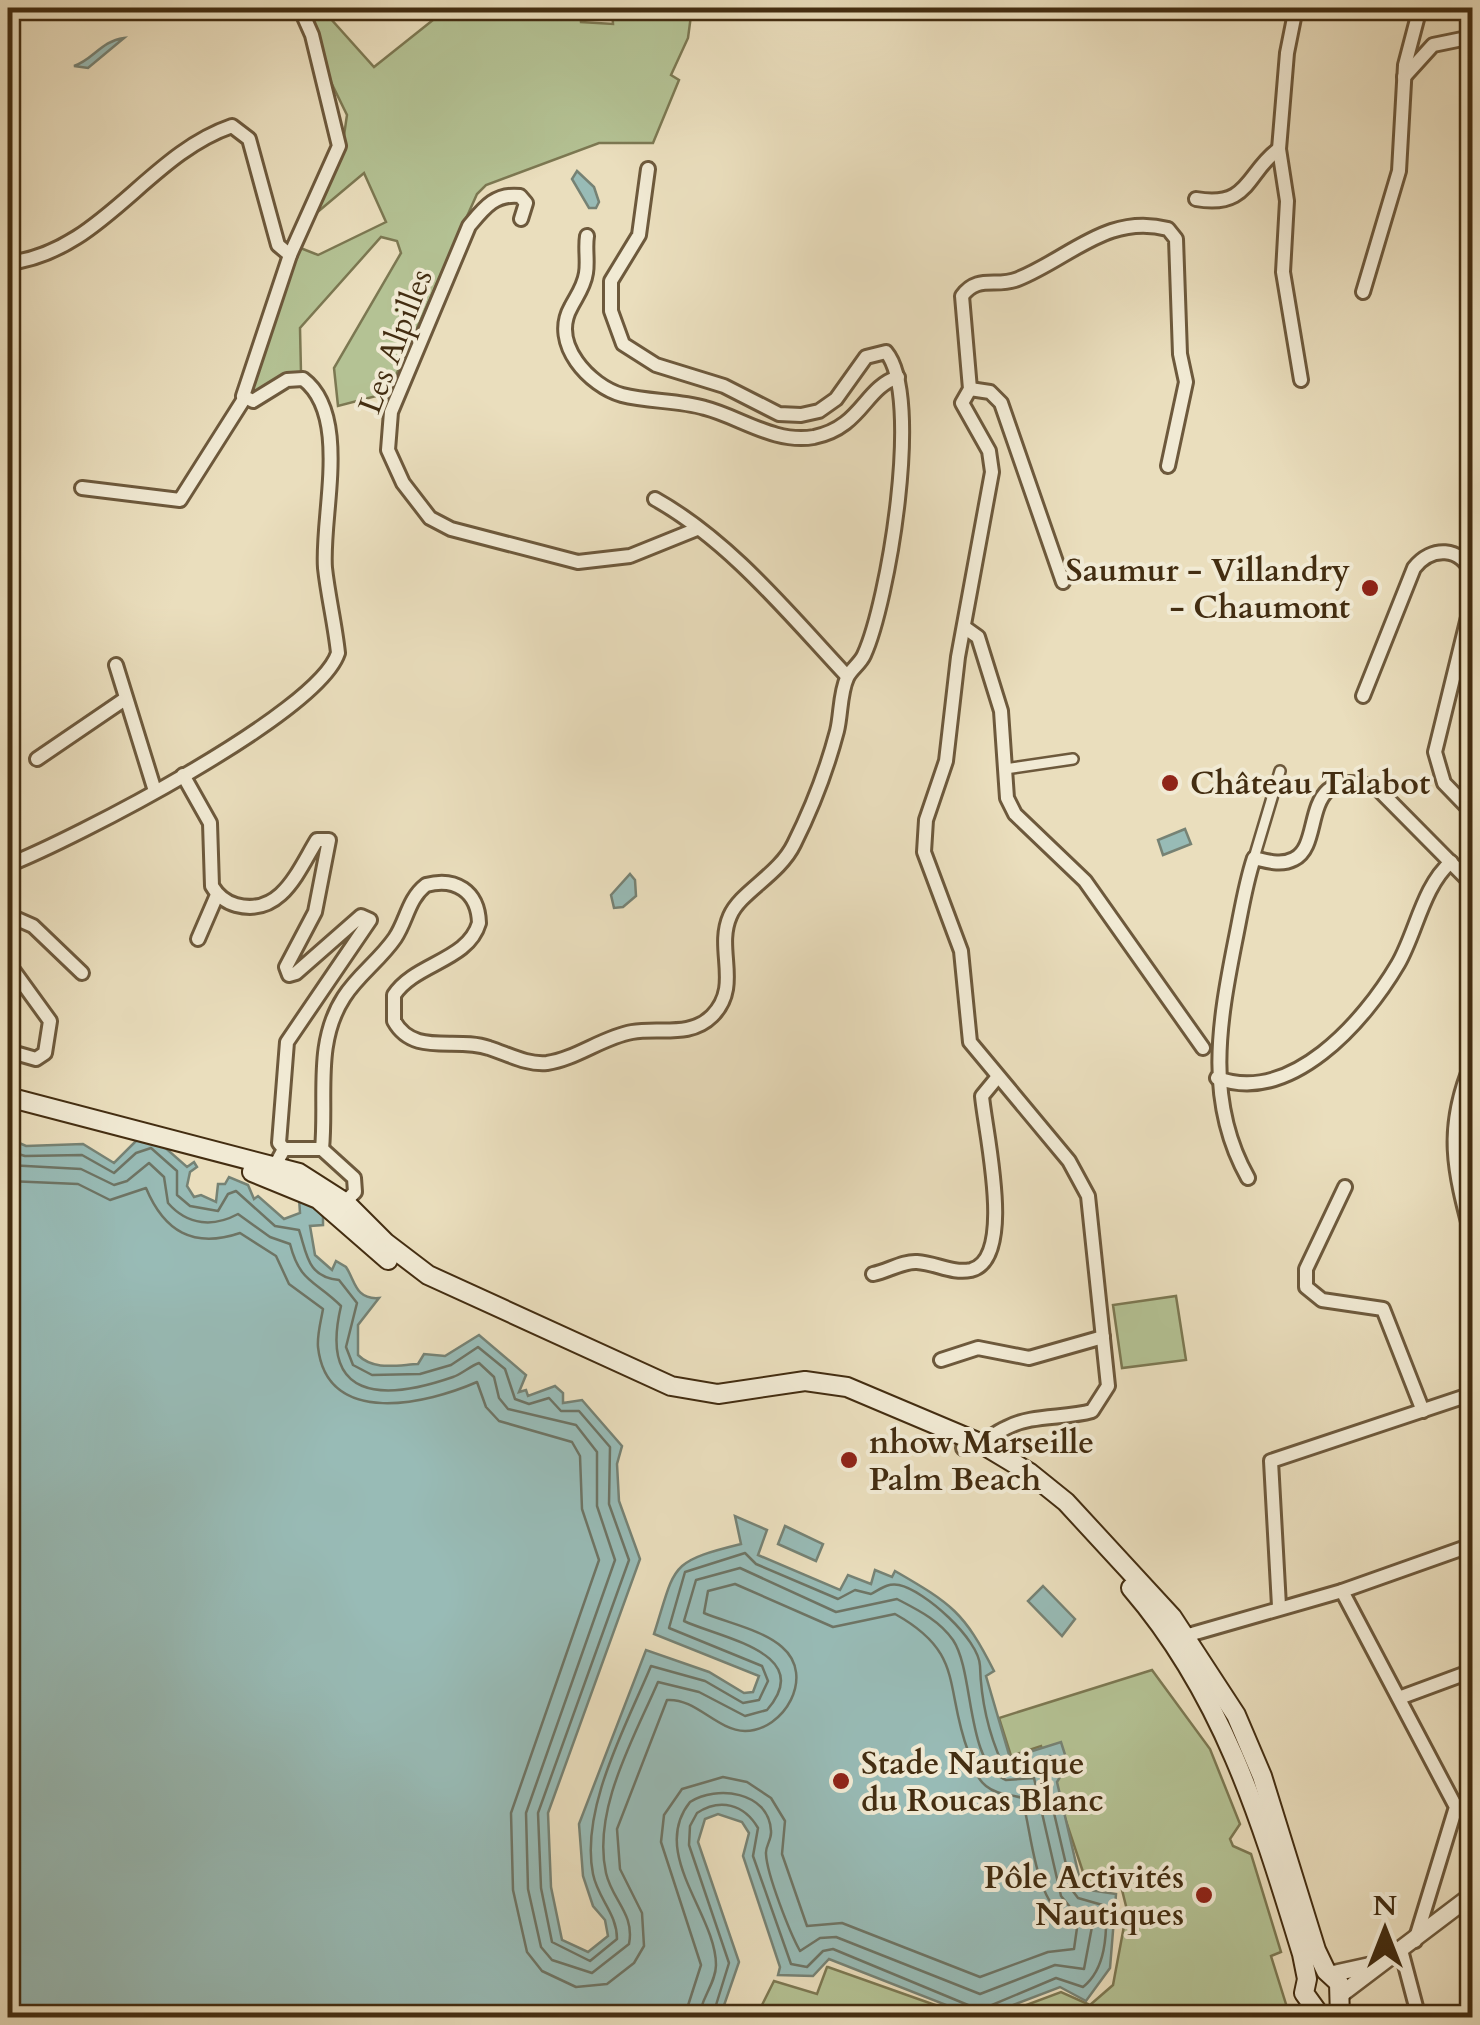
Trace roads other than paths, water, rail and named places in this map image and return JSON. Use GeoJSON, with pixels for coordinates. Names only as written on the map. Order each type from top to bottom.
{"type":"FeatureCollection","features":[{"type":"Feature","properties":{"kind":"main road"},"geometry":{"type":"LineString","coordinates":[[8,1097],[276,1163],[299,1173],[424,1286],[667,1398],[719,1404],[805,1392],[827,1394],[973,1446],[1042,1496],[1178,1638],[1251,1746],[1329,1972],[1339,1983],[1339,2004],[1319,2012],[1304,1993],[1307,1979],[1248,1781],[1178,1638]]}},
{"type":"Feature","properties":{"kind":"main road"},"geometry":{"type":"LineString","coordinates":[[8,1108],[276,1163],[296,1187],[339,1210]]}},
{"type":"Feature","properties":{"kind":"main road"},"geometry":{"type":"LineString","coordinates":[[1307,1979],[1329,1972]]}},
{"type":"Feature","properties":{"kind":"street"},"geometry":{"type":"LineString","coordinates":[[82,488],[180,500],[244,399],[290,255],[340,146],[312,35],[300,8]]}},
{"type":"Feature","properties":{"kind":"street"},"geometry":{"type":"LineString","coordinates":[[1296,8],[1286,53],[1280,149],[1287,201],[1283,272],[1301,380]]}},
{"type":"Feature","properties":{"kind":"street"},"geometry":{"type":"LineString","coordinates":[[1363,292],[1398,172],[1404,76],[1420,8]]}},
{"type":"Feature","properties":{"kind":"street"},"geometry":{"type":"LineString","coordinates":[[1404,76],[1433,45],[1472,37]]}},
{"type":"Feature","properties":{"kind":"street"},"geometry":{"type":"LineString","coordinates":[[8,263],[54,253],[90,230],[198,140],[232,126],[250,139],[278,245],[290,255]]}},
{"type":"Feature","properties":{"kind":"street"},"geometry":{"type":"LineString","coordinates":[[1196,198],[1237,194],[1252,184],[1280,149]]}},
{"type":"Feature","properties":{"kind":"street"},"geometry":{"type":"LineString","coordinates":[[339,1210],[356,1189],[354,1178],[322,1149],[324,1050],[330,1025],[356,978],[393,942],[409,905],[426,885],[452,882],[464,889],[472,897],[479,923],[468,944],[410,977],[394,995],[394,1022],[410,1040],[424,1044],[467,1042],[526,1062],[551,1062],[620,1034],[690,1029],[709,1019],[726,995],[727,923],[732,911],[769,879],[794,845],[830,757],[847,676],[864,658],[878,614],[899,488],[902,425],[898,377],[886,352],[866,357],[836,398],[819,410],[780,414],[712,382],[656,366],[623,344],[612,311],[611,281],[639,235],[648,169]]}},
{"type":"Feature","properties":{"kind":"street","name":"Les Alpilles"},"geometry":{"type":"LineString","coordinates":[[521,219],[526,203],[520,196],[510,194],[488,204],[469,226],[391,412],[388,450],[403,483],[430,518],[450,530],[578,562],[630,556],[697,529]]}},
{"type":"Feature","properties":{"kind":"street"},"geometry":{"type":"LineString","coordinates":[[973,1446],[1007,1426],[1092,1411],[1108,1386],[1088,1196],[1069,1161],[996,1079],[965,1029],[960,950],[924,852],[926,820],[946,760],[958,657],[992,472],[989,451],[963,410],[963,396],[970,388],[962,296],[969,287],[979,282],[1015,281],[1102,231],[1152,224],[1168,229],[1176,240],[1180,354],[1186,382],[1168,466]]}},
{"type":"Feature","properties":{"kind":"street"},"geometry":{"type":"LineString","coordinates":[[587,236],[586,274],[570,308],[568,340],[578,364],[611,391],[698,406],[760,430],[798,438],[834,431],[851,422],[880,387],[898,377]]}},
{"type":"Feature","properties":{"kind":"street"},"geometry":{"type":"LineString","coordinates":[[8,865],[70,840],[183,775],[287,708],[322,680],[338,653],[325,564],[329,428],[312,387],[298,378],[253,401],[244,399]]}},
{"type":"Feature","properties":{"kind":"street"},"geometry":{"type":"LineString","coordinates":[[970,388],[990,392],[1001,403],[1064,582]]}},
{"type":"Feature","properties":{"kind":"street"},"geometry":{"type":"LineString","coordinates":[[655,499],[682,514],[777,601],[847,676]]}},
{"type":"Feature","properties":{"kind":"street"},"geometry":{"type":"LineString","coordinates":[[1364,696],[1422,558],[1432,552],[1448,553],[1463,558],[1472,574]]}},
{"type":"Feature","properties":{"kind":"street"},"geometry":{"type":"LineString","coordinates":[[1472,601],[1435,752],[1444,783],[1472,812]]}},
{"type":"Feature","properties":{"kind":"street"},"geometry":{"type":"LineString","coordinates":[[964,626],[978,637],[1001,711],[1007,798],[1014,814],[1085,881],[1203,1048]]}},
{"type":"Feature","properties":{"kind":"street"},"geometry":{"type":"LineString","coordinates":[[958,657],[969,650],[982,658]]}},
{"type":"Feature","properties":{"kind":"street"},"geometry":{"type":"LineString","coordinates":[[116,665],[155,791]]}},
{"type":"Feature","properties":{"kind":"street"},"geometry":{"type":"LineString","coordinates":[[37,759],[125,700]]}},
{"type":"Feature","properties":{"kind":"street"},"geometry":{"type":"LineString","coordinates":[[1005,769],[1073,759]]}},
{"type":"Feature","properties":{"kind":"street"},"geometry":{"type":"LineString","coordinates":[[1248,1178],[1234,1154],[1218,1078],[1226,982],[1254,858],[1280,772]]}},
{"type":"Feature","properties":{"kind":"street"},"geometry":{"type":"LineString","coordinates":[[183,775],[210,823],[210,877],[218,895],[251,908],[272,902],[321,837],[329,845],[315,912],[286,972],[296,974],[361,916],[370,920],[287,1042],[276,1163],[322,1149]]}},
{"type":"Feature","properties":{"kind":"street"},"geometry":{"type":"LineString","coordinates":[[1254,858],[1278,863],[1296,859],[1304,850],[1320,798],[1339,785],[1359,782],[1377,788],[1472,884]]}},
{"type":"Feature","properties":{"kind":"street"},"geometry":{"type":"LineString","coordinates":[[1218,1078],[1236,1085],[1271,1083],[1326,1048],[1390,976],[1436,879],[1451,862]]}},
{"type":"Feature","properties":{"kind":"street"},"geometry":{"type":"LineString","coordinates":[[198,939],[218,895]]}},
{"type":"Feature","properties":{"kind":"street"},"geometry":{"type":"LineString","coordinates":[[8,915],[33,926],[82,973]]}},
{"type":"Feature","properties":{"kind":"street"},"geometry":{"type":"LineString","coordinates":[[8,963],[50,1021],[45,1053],[36,1060],[8,1051]]}},
{"type":"Feature","properties":{"kind":"street"},"geometry":{"type":"LineString","coordinates":[[1472,1064],[1457,1099],[1452,1143],[1472,1237]]}},
{"type":"Feature","properties":{"kind":"street"},"geometry":{"type":"LineString","coordinates":[[874,1274],[914,1261],[965,1271],[975,1269],[992,1252],[996,1229],[982,1096],[996,1079]]}},
{"type":"Feature","properties":{"kind":"street"},"geometry":{"type":"LineString","coordinates":[[1344,1187],[1306,1269],[1306,1288],[1322,1300],[1383,1309],[1423,1411]]}},
{"type":"Feature","properties":{"kind":"street"},"geometry":{"type":"LineString","coordinates":[[941,1360],[978,1348],[1029,1358],[1103,1337]]}},
{"type":"Feature","properties":{"kind":"street"},"geometry":{"type":"LineString","coordinates":[[1279,1606],[1270,1461],[1472,1394]]}},
{"type":"Feature","properties":{"kind":"street"},"geometry":{"type":"LineString","coordinates":[[1178,1638],[1342,1590],[1472,1545]]}},
{"type":"Feature","properties":{"kind":"street"},"geometry":{"type":"LineString","coordinates":[[1342,1590],[1456,1807],[1430,1896],[1408,1946],[1418,2018]]}},
{"type":"Feature","properties":{"kind":"street"},"geometry":{"type":"LineString","coordinates":[[1400,1698],[1472,1671]]}},
{"type":"Feature","properties":{"kind":"street"},"geometry":{"type":"LineString","coordinates":[[1456,1807],[1472,1800]]}},
{"type":"Feature","properties":{"kind":"street"},"geometry":{"type":"LineString","coordinates":[[1430,1896],[1445,1918]]}},
{"type":"Feature","properties":{"kind":"street"},"geometry":{"type":"LineString","coordinates":[[1339,2004],[1376,1964],[1408,1946],[1472,1896]]}},
{"type":"Feature","properties":{"kind":"street"},"geometry":{"type":"LineString","coordinates":[[1329,1972],[1376,1964]]}},
{"type":"Feature","properties":{"kind":"water"},"geometry":{"type":"Polygon","coordinates":[[[124,38],[88,68],[74,66],[109,43],[124,38]]]}},
{"type":"Feature","properties":{"kind":"water"},"geometry":{"type":"Polygon","coordinates":[[[577,171],[594,187],[599,202],[596,208],[589,208],[572,179],[577,171]]]}},
{"type":"Feature","properties":{"kind":"water"},"geometry":{"type":"Polygon","coordinates":[[[1185,829],[1191,844],[1163,855],[1158,840],[1185,829]]]}},
{"type":"Feature","properties":{"kind":"water"},"geometry":{"type":"Polygon","coordinates":[[[630,874],[635,880],[636,896],[623,907],[614,908],[611,895],[630,874]]]}},
{"type":"Feature","properties":{"kind":"water"},"geometry":{"type":"Polygon","coordinates":[[[141,1136],[161,1144],[187,1167],[194,1162],[197,1167],[190,1172],[187,1186],[194,1197],[201,1195],[216,1202],[218,1184],[225,1184],[229,1177],[248,1185],[254,1199],[258,1196],[284,1219],[300,1213],[299,1198],[331,1211],[323,1216],[323,1225],[310,1226],[315,1255],[332,1270],[336,1261],[346,1267],[360,1292],[379,1298],[358,1325],[358,1355],[364,1360],[386,1366],[418,1364],[424,1354],[445,1356],[479,1335],[526,1375],[519,1392],[526,1390],[528,1396],[555,1386],[563,1393],[563,1403],[582,1400],[622,1446],[617,1464],[619,1501],[640,1559],[548,1813],[551,1887],[562,1940],[588,1952],[608,1936],[605,1920],[593,1906],[583,1876],[579,1824],[646,1650],[709,1672],[744,1693],[753,1692],[759,1676],[654,1634],[678,1570],[700,1556],[741,1544],[735,1516],[767,1530],[758,1555],[840,1590],[848,1575],[871,1584],[875,1570],[892,1577],[895,1571],[930,1592],[965,1622],[994,1671],[986,1676],[1010,1758],[1061,1742],[1068,1764],[1057,1782],[1082,1889],[1116,1894],[1110,1968],[1086,2001],[1060,1987],[979,2018],[829,1959],[813,1976],[778,1975],[780,1967],[743,1856],[749,1833],[742,1822],[718,1814],[705,1819],[698,1842],[739,1962],[720,2017],[8,2017],[8,1138],[26,1146],[83,1144],[114,1163],[141,1136]]]}},
{"type":"Feature","properties":{"kind":"water"},"geometry":{"type":"Polygon","coordinates":[[[785,1526],[823,1544],[816,1561],[778,1544],[785,1526]]]}},
{"type":"Feature","properties":{"kind":"water"},"geometry":{"type":"Polygon","coordinates":[[[1043,1586],[1075,1619],[1062,1636],[1028,1601],[1043,1586]]]}},
{"type":"Feature","properties":{"kind":"place","name":"Saumur - Villandry - Chaumont"},"geometry":{"type":"Point","coordinates":[1370,588]}},
{"type":"Feature","properties":{"kind":"place","name":"Château Talabot"},"geometry":{"type":"Point","coordinates":[1170,783]}},
{"type":"Feature","properties":{"kind":"place","name":"nhow Marseille Palm Beach"},"geometry":{"type":"Point","coordinates":[849,1460]}},
{"type":"Feature","properties":{"kind":"place","name":"Stade Nautique du Roucas Blanc"},"geometry":{"type":"Point","coordinates":[841,1781]}},
{"type":"Feature","properties":{"kind":"place","name":"Pôle Activités Nautiques"},"geometry":{"type":"Point","coordinates":[1204,1895]}}]}
